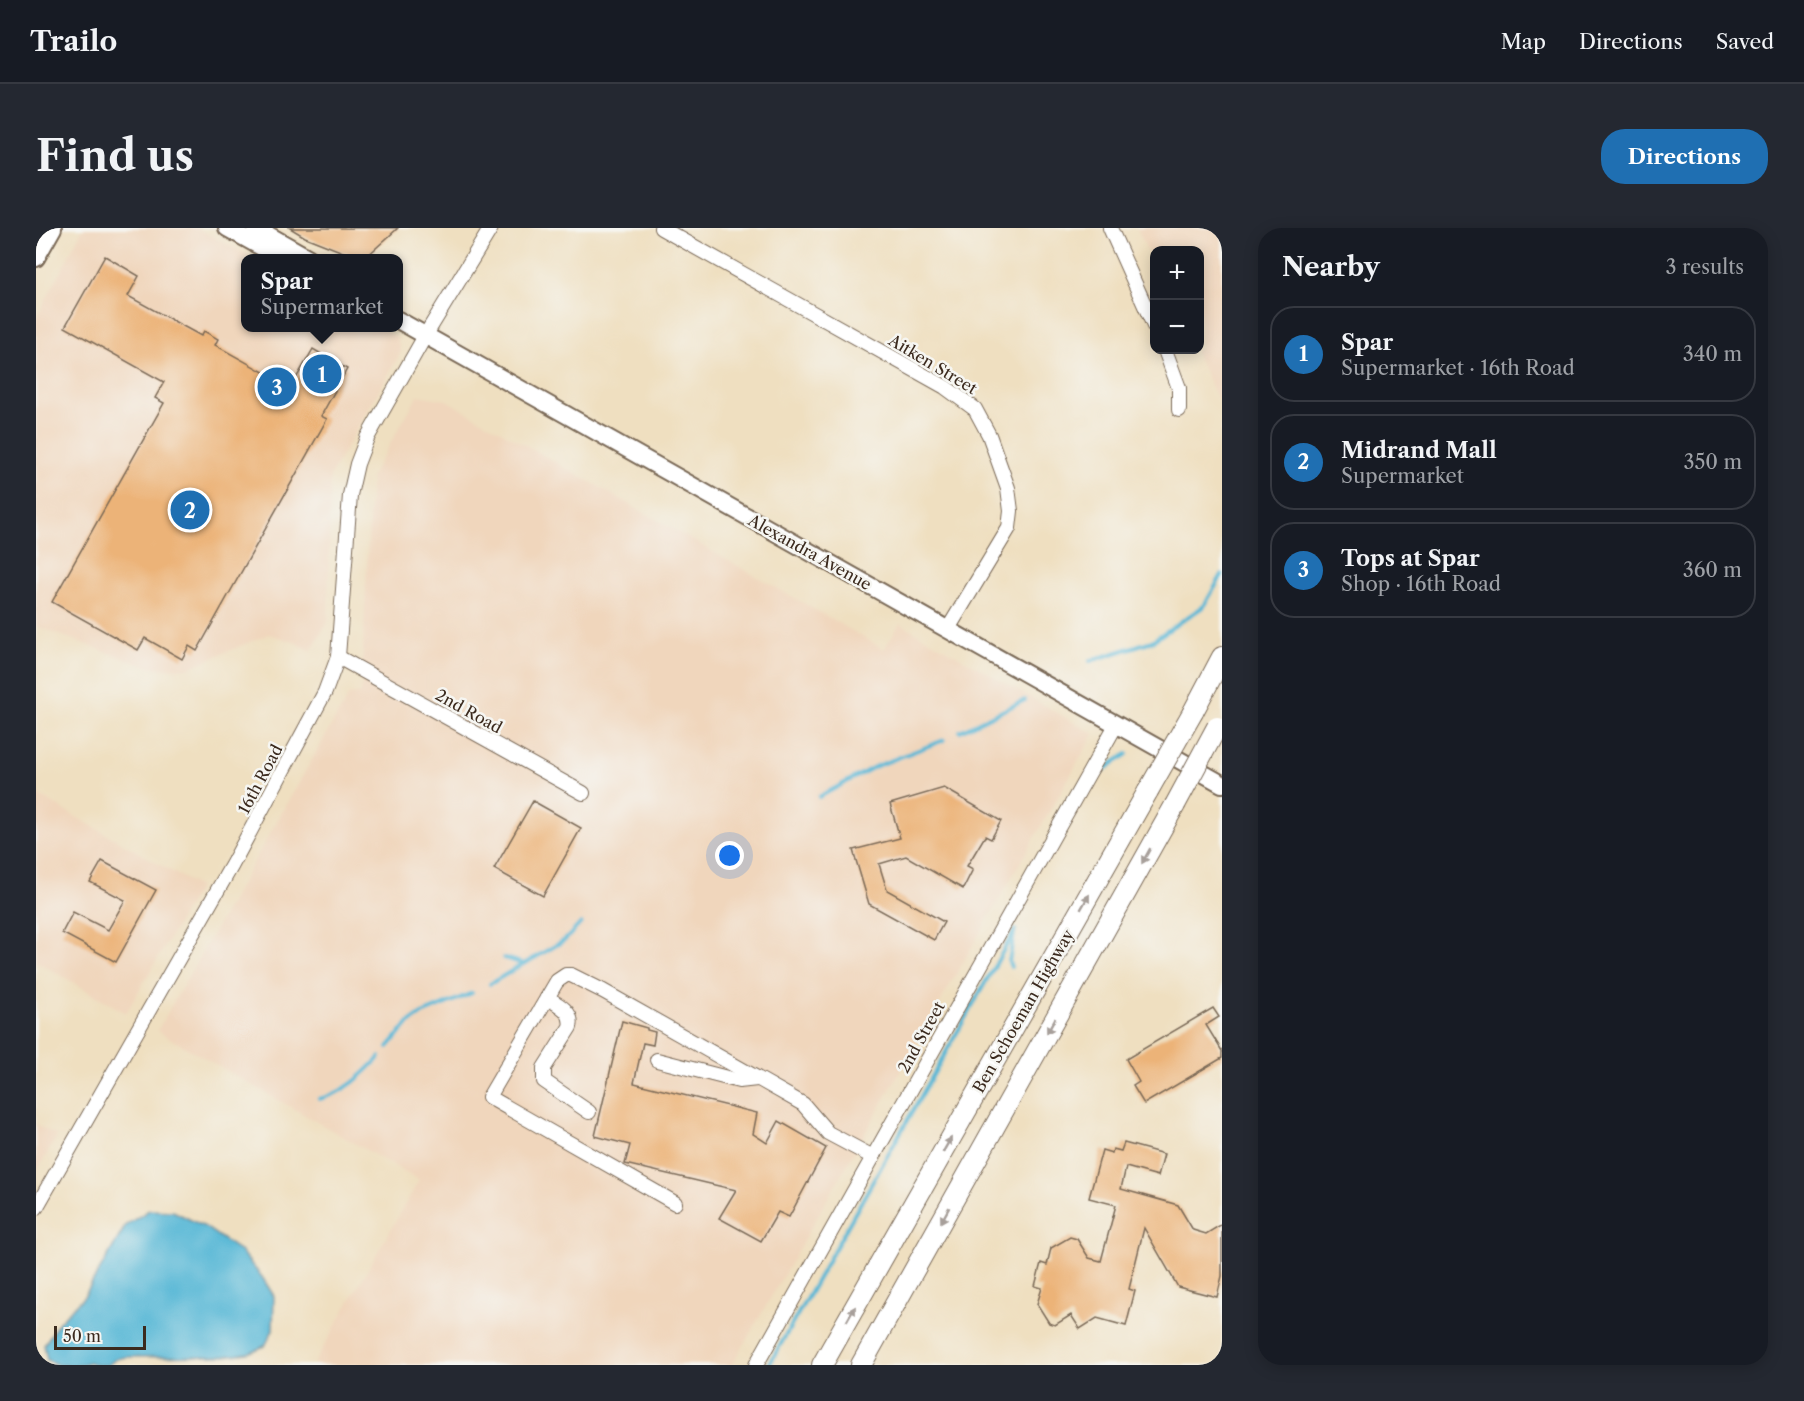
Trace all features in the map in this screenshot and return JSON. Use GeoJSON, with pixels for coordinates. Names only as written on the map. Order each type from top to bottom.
{"type":"FeatureCollection","features":[{"type":"Feature","properties":{"kind":"highway","name":"Ben Schoeman Highway"},"geometry":{"type":"LineString","coordinates":[[822,1365],[1193,712],[1222,657]]}},
{"type":"Feature","properties":{"kind":"highway","name":"Ben Schoeman Highway"},"geometry":{"type":"LineString","coordinates":[[861,1365],[1220,723]]}},
{"type":"Feature","properties":{"kind":"main road"},"geometry":{"type":"LineString","coordinates":[[36,258],[53,228]]}},
{"type":"Feature","properties":{"kind":"main road"},"geometry":{"type":"LineString","coordinates":[[227,228],[274,254]]}},
{"type":"Feature","properties":{"kind":"main road"},"geometry":{"type":"LineString","coordinates":[[256,228],[302,254]]}},
{"type":"Feature","properties":{"kind":"main road","name":"Alexandra Avenue"},"geometry":{"type":"LineString","coordinates":[[403,322],[1222,784]]}},
{"type":"Feature","properties":{"kind":"street","name":"16th Road"},"geometry":{"type":"LineString","coordinates":[[36,1208],[237,856],[325,692],[338,657],[350,495],[357,464],[367,438],[425,336],[491,228]]}},
{"type":"Feature","properties":{"kind":"street","name":"Aitken Street"},"geometry":{"type":"LineString","coordinates":[[661,228],[945,387],[975,409],[990,435],[1008,488],[1011,511],[1009,528],[948,629]]}},
{"type":"Feature","properties":{"kind":"street"},"geometry":{"type":"LineString","coordinates":[[1110,228],[1150,315]]}},
{"type":"Feature","properties":{"kind":"street"},"geometry":{"type":"LineString","coordinates":[[1166,354],[1179,388],[1179,410]]}},
{"type":"Feature","properties":{"kind":"street","name":"2nd Road"},"geometry":{"type":"LineString","coordinates":[[338,657],[584,793]]}},
{"type":"Feature","properties":{"kind":"street","name":"2nd Street"},"geometry":{"type":"LineString","coordinates":[[756,1365],[1116,725]]}},
{"type":"Feature","properties":{"kind":"street"},"geometry":{"type":"LineString","coordinates":[[675,1203],[489,1097],[557,981],[566,975],[571,975],[803,1104],[828,1133],[873,1157]]}},
{"type":"Feature","properties":{"kind":"street"},"geometry":{"type":"LineString","coordinates":[[547,998],[560,1005],[572,1022],[544,1068],[544,1081],[589,1112]]}},
{"type":"Feature","properties":{"kind":"street"},"geometry":{"type":"LineString","coordinates":[[657,1060],[739,1081],[757,1078]]}},
{"type":"Feature","properties":{"kind":"shaded area"},"geometry":{"type":"Polygon","coordinates":[[[83,228],[197,228],[246,254],[241,254],[241,332],[387,332],[397,337],[401,352],[330,476],[328,622],[311,651],[294,642],[269,634],[188,668],[165,669],[142,665],[36,626],[36,319],[83,228]]]}},
{"type":"Feature","properties":{"kind":"shaded area"},"geometry":{"type":"Polygon","coordinates":[[[1137,228],[1222,228],[1222,408],[1196,354],[1204,354],[1204,246],[1150,246],[1150,257],[1137,228]]]}},
{"type":"Feature","properties":{"kind":"shaded area"},"geometry":{"type":"Polygon","coordinates":[[[418,395],[446,400],[884,649],[900,623],[1094,734],[732,1365],[313,1365],[419,1180],[157,1031],[349,695],[361,693],[371,477],[418,395]]]}},
{"type":"Feature","properties":{"kind":"shaded area"},"geometry":{"type":"Polygon","coordinates":[[[36,794],[199,887],[126,1013],[36,961],[36,794]]]}},
{"type":"Feature","properties":{"kind":"shaded area"},"geometry":{"type":"Polygon","coordinates":[[[36,1124],[57,1136],[36,1173],[36,1124]]]}},
{"type":"Feature","properties":{"kind":"water"},"geometry":{"type":"Polygon","coordinates":[[[149,1210],[173,1211],[205,1227],[241,1252],[262,1277],[274,1296],[273,1330],[265,1346],[248,1353],[225,1356],[126,1357],[116,1359],[108,1365],[89,1362],[79,1365],[58,1365],[47,1360],[44,1345],[59,1322],[85,1295],[126,1225],[149,1210]]]}},
{"type":"Feature","properties":{"kind":"building"},"geometry":{"type":"Polygon","coordinates":[[[290,228],[398,228],[369,254],[348,254],[305,237],[290,228]]]}},
{"type":"Feature","properties":{"kind":"building"},"geometry":{"type":"Polygon","coordinates":[[[105,256],[139,276],[128,296],[201,336],[204,331],[218,339],[215,345],[276,379],[279,373],[294,382],[313,349],[347,369],[321,416],[327,419],[197,651],[189,646],[182,659],[145,638],[138,650],[52,602],[164,403],[155,398],[164,382],[65,327],[105,256]]]}},
{"type":"Feature","properties":{"kind":"building"},"geometry":{"type":"Polygon","coordinates":[[[944,788],[1001,821],[991,839],[985,836],[967,866],[973,869],[963,889],[906,856],[879,864],[887,890],[944,922],[934,940],[869,904],[853,850],[900,838],[890,804],[944,788]]]}},
{"type":"Feature","properties":{"kind":"building"},"geometry":{"type":"Polygon","coordinates":[[[533,801],[581,828],[543,896],[494,869],[533,801]]]}},
{"type":"Feature","properties":{"kind":"building"},"geometry":{"type":"Polygon","coordinates":[[[102,861],[156,890],[116,962],[62,933],[73,912],[108,930],[125,900],[90,882],[102,861]]]}},
{"type":"Feature","properties":{"kind":"building"},"geometry":{"type":"Polygon","coordinates":[[[1213,1008],[1219,1017],[1206,1025],[1222,1051],[1222,1058],[1144,1104],[1133,1086],[1139,1082],[1126,1059],[1213,1008]]]}},
{"type":"Feature","properties":{"kind":"building"},"geometry":{"type":"Polygon","coordinates":[[[622,1021],[655,1032],[653,1045],[643,1043],[634,1083],[757,1113],[753,1134],[767,1143],[779,1121],[826,1148],[789,1217],[778,1212],[761,1241],[719,1218],[736,1190],[625,1164],[630,1145],[595,1136],[622,1021]]]}},
{"type":"Feature","properties":{"kind":"building"},"geometry":{"type":"Polygon","coordinates":[[[1124,1143],[1164,1154],[1158,1176],[1126,1167],[1121,1189],[1178,1205],[1193,1230],[1206,1234],[1222,1224],[1222,1276],[1217,1297],[1178,1287],[1144,1228],[1129,1289],[1135,1291],[1126,1326],[1097,1318],[1080,1329],[1071,1315],[1055,1325],[1049,1323],[1037,1304],[1042,1288],[1035,1286],[1041,1263],[1047,1265],[1051,1248],[1070,1237],[1077,1239],[1089,1258],[1101,1261],[1116,1205],[1089,1198],[1102,1150],[1112,1153],[1113,1149],[1121,1151],[1124,1143]]]}},
{"type":"Feature","properties":{"kind":"waterway"},"geometry":{"type":"LineString","coordinates":[[1090,661],[1152,641],[1204,606],[1222,575]]}},
{"type":"Feature","properties":{"kind":"waterway"},"geometry":{"type":"LineString","coordinates":[[960,731],[1025,700]]}},
{"type":"Feature","properties":{"kind":"waterway"},"geometry":{"type":"LineString","coordinates":[[819,797],[874,767],[944,740]]}},
{"type":"Feature","properties":{"kind":"waterway"},"geometry":{"type":"LineString","coordinates":[[1100,772],[1127,754]]}},
{"type":"Feature","properties":{"kind":"waterway"},"geometry":{"type":"LineString","coordinates":[[504,958],[524,964],[565,940],[581,923]]}},
{"type":"Feature","properties":{"kind":"waterway"},"geometry":{"type":"LineString","coordinates":[[769,1365],[1015,930]]}},
{"type":"Feature","properties":{"kind":"waterway"},"geometry":{"type":"LineString","coordinates":[[1011,967],[1009,962],[1014,933]]}},
{"type":"Feature","properties":{"kind":"waterway"},"geometry":{"type":"LineString","coordinates":[[490,984],[523,964]]}},
{"type":"Feature","properties":{"kind":"waterway"},"geometry":{"type":"LineString","coordinates":[[388,1047],[408,1024],[422,1014],[472,993]]}},
{"type":"Feature","properties":{"kind":"waterway"},"geometry":{"type":"LineString","coordinates":[[319,1099],[345,1088],[380,1057]]}},
{"type":"Feature","properties":{"kind":"place","name":"Spar"},"geometry":{"type":"Point","coordinates":[322,374]}},
{"type":"Feature","properties":{"kind":"place","name":"Tops at Spar"},"geometry":{"type":"Point","coordinates":[277,387]}},
{"type":"Feature","properties":{"kind":"place","name":"Midrand Mall"},"geometry":{"type":"Point","coordinates":[190,510]}}]}
